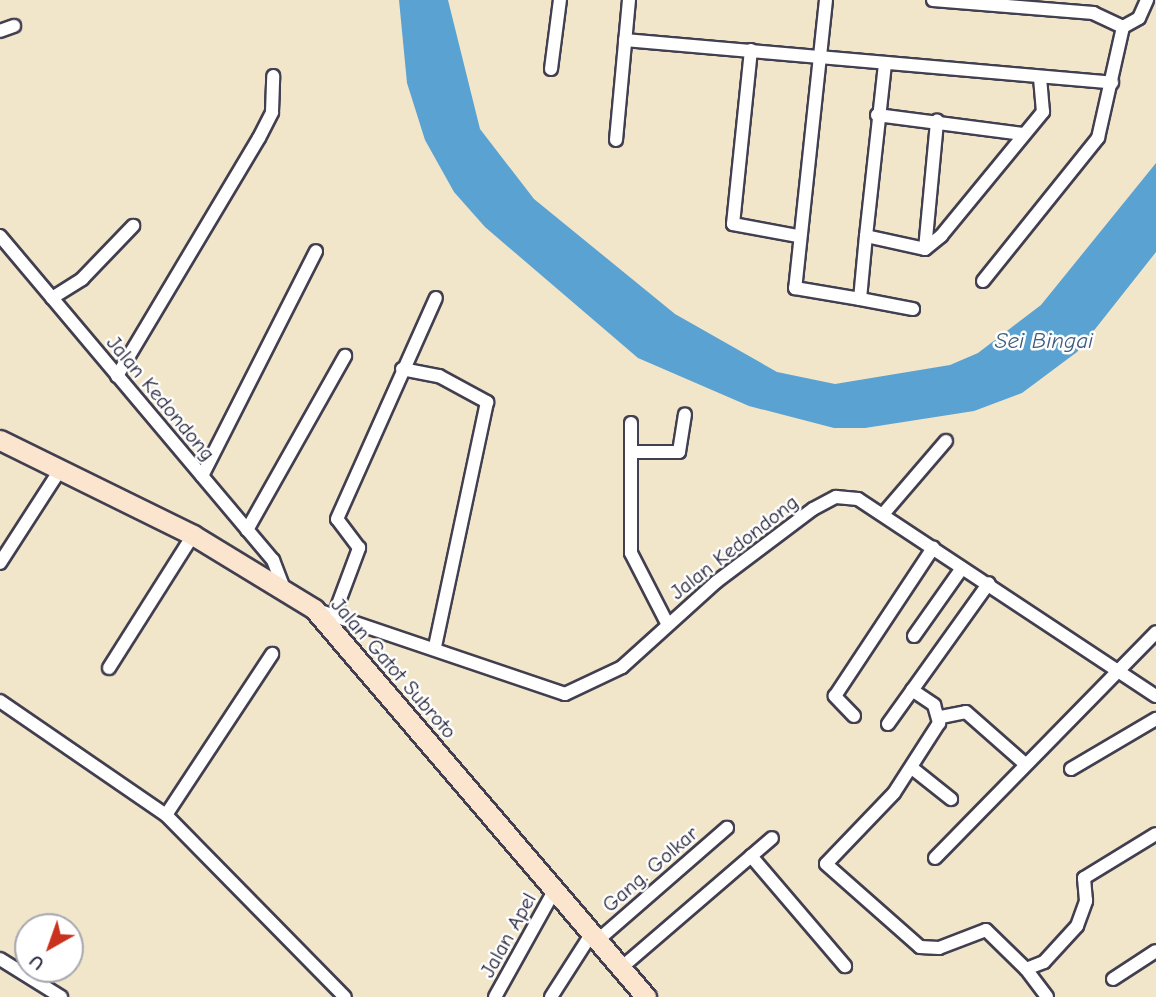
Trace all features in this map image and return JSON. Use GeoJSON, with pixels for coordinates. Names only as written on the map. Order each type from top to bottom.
{"type":"FeatureCollection","features":[{"type":"Feature","properties":{"kind":"main road","name":"Jalan Gatot Subroto"},"geometry":{"type":"LineString","coordinates":[[0,440],[193,535],[314,609],[646,997]]}},
{"type":"Feature","properties":{"kind":"street"},"geometry":{"type":"LineString","coordinates":[[551,69],[560,0]]}},
{"type":"Feature","properties":{"kind":"street"},"geometry":{"type":"LineString","coordinates":[[616,140],[629,0]]}},
{"type":"Feature","properties":{"kind":"street"},"geometry":{"type":"LineString","coordinates":[[826,0],[792,286],[913,309]]}},
{"type":"Feature","properties":{"kind":"street"},"geometry":{"type":"LineString","coordinates":[[933,0],[1093,13],[1123,27]]}},
{"type":"Feature","properties":{"kind":"street"},"geometry":{"type":"LineString","coordinates":[[983,281],[1098,138],[1123,27],[1139,18],[1147,0]]}},
{"type":"Feature","properties":{"kind":"street"},"geometry":{"type":"LineString","coordinates":[[0,31],[14,26]]}},
{"type":"Feature","properties":{"kind":"street"},"geometry":{"type":"LineString","coordinates":[[625,40],[1112,83]]}},
{"type":"Feature","properties":{"kind":"street"},"geometry":{"type":"LineString","coordinates":[[751,50],[733,224],[797,236]]}},
{"type":"Feature","properties":{"kind":"street"},"geometry":{"type":"LineString","coordinates":[[860,299],[877,115],[885,63]]}},
{"type":"Feature","properties":{"kind":"street"},"geometry":{"type":"LineString","coordinates":[[117,376],[259,138],[272,112],[273,75]]}},
{"type":"Feature","properties":{"kind":"street"},"geometry":{"type":"LineString","coordinates":[[925,249],[1043,112],[1040,77]]}},
{"type":"Feature","properties":{"kind":"street"},"geometry":{"type":"LineString","coordinates":[[877,115],[1023,134]]}},
{"type":"Feature","properties":{"kind":"street"},"geometry":{"type":"LineString","coordinates":[[925,249],[937,121]]}},
{"type":"Feature","properties":{"kind":"street"},"geometry":{"type":"LineString","coordinates":[[52,299],[82,279],[134,226]]}},
{"type":"Feature","properties":{"kind":"street","name":"Jalan Kedondong"},"geometry":{"type":"LineString","coordinates":[[0,236],[273,560],[284,589]]}},
{"type":"Feature","properties":{"kind":"street"},"geometry":{"type":"LineString","coordinates":[[866,236],[925,249]]}},
{"type":"Feature","properties":{"kind":"street"},"geometry":{"type":"LineString","coordinates":[[202,476],[316,251]]}},
{"type":"Feature","properties":{"kind":"street"},"geometry":{"type":"LineString","coordinates":[[334,615],[359,548],[337,519],[436,298]]}},
{"type":"Feature","properties":{"kind":"street"},"geometry":{"type":"LineString","coordinates":[[247,530],[345,356]]}},
{"type":"Feature","properties":{"kind":"street"},"geometry":{"type":"LineString","coordinates":[[402,369],[439,376],[487,402],[435,647]]}},
{"type":"Feature","properties":{"kind":"street"},"geometry":{"type":"LineString","coordinates":[[632,452],[678,452],[685,414]]}},
{"type":"Feature","properties":{"kind":"street"},"geometry":{"type":"LineString","coordinates":[[631,423],[631,554],[667,623]]}},
{"type":"Feature","properties":{"kind":"street"},"geometry":{"type":"LineString","coordinates":[[884,513],[946,441]]}},
{"type":"Feature","properties":{"kind":"street"},"geometry":{"type":"LineString","coordinates":[[0,563],[60,470]]}},
{"type":"Feature","properties":{"kind":"street","name":"Jalan Kedondong"},"geometry":{"type":"LineString","coordinates":[[314,609],[435,647],[565,694],[622,667],[667,623],[836,497],[858,499],[884,513],[1156,696]]}},
{"type":"Feature","properties":{"kind":"street"},"geometry":{"type":"LineString","coordinates":[[109,668],[193,535]]}},
{"type":"Feature","properties":{"kind":"street"},"geometry":{"type":"LineString","coordinates":[[853,716],[835,696],[933,548]]}},
{"type":"Feature","properties":{"kind":"street"},"geometry":{"type":"LineString","coordinates":[[914,636],[962,568]]}},
{"type":"Feature","properties":{"kind":"street"},"geometry":{"type":"LineString","coordinates":[[888,724],[989,583]]}},
{"type":"Feature","properties":{"kind":"street"},"geometry":{"type":"LineString","coordinates":[[934,858],[1114,668],[1156,632]]}},
{"type":"Feature","properties":{"kind":"street"},"geometry":{"type":"LineString","coordinates":[[166,815],[272,654]]}},
{"type":"Feature","properties":{"kind":"street"},"geometry":{"type":"LineString","coordinates":[[1144,688],[1156,705]]}},
{"type":"Feature","properties":{"kind":"street"},"geometry":{"type":"LineString","coordinates":[[912,690],[940,717]]}},
{"type":"Feature","properties":{"kind":"street"},"geometry":{"type":"LineString","coordinates":[[0,701],[166,815],[345,997]]}},
{"type":"Feature","properties":{"kind":"street"},"geometry":{"type":"LineString","coordinates":[[940,717],[966,712],[1023,762]]}},
{"type":"Feature","properties":{"kind":"street"},"geometry":{"type":"LineString","coordinates":[[940,717],[912,768],[826,864],[920,947],[939,948],[986,930],[1026,969],[1046,997]]}},
{"type":"Feature","properties":{"kind":"street"},"geometry":{"type":"LineString","coordinates":[[1071,769],[1156,719]]}},
{"type":"Feature","properties":{"kind":"street"},"geometry":{"type":"LineString","coordinates":[[912,768],[951,799]]}},
{"type":"Feature","properties":{"kind":"street","name":"Gang. Golkar"},"geometry":{"type":"LineString","coordinates":[[551,997],[595,936],[727,828]]}},
{"type":"Feature","properties":{"kind":"street"},"geometry":{"type":"LineString","coordinates":[[1026,969],[1065,946],[1084,909],[1088,874],[1156,834]]}},
{"type":"Feature","properties":{"kind":"street"},"geometry":{"type":"LineString","coordinates":[[621,968],[772,838]]}},
{"type":"Feature","properties":{"kind":"street"},"geometry":{"type":"LineString","coordinates":[[751,856],[845,966]]}},
{"type":"Feature","properties":{"kind":"street","name":"Jalan Apel"},"geometry":{"type":"LineString","coordinates":[[495,997],[554,891]]}},
{"type":"Feature","properties":{"kind":"street"},"geometry":{"type":"LineString","coordinates":[[1112,979],[1156,951]]}},
{"type":"Feature","properties":{"kind":"street"},"geometry":{"type":"LineString","coordinates":[[0,959],[61,997]]}},
{"type":"Feature","properties":{"kind":"water","name":"Sei Bingai"},"geometry":{"type":"Polygon","coordinates":[[[399,0],[448,0],[480,129],[534,199],[675,314],[777,372],[835,384],[950,365],[978,353],[1041,305],[1156,163],[1156,252],[1077,352],[1022,393],[974,411],[865,428],[834,428],[749,406],[638,358],[485,227],[454,192],[425,140],[407,83],[399,0]]]}}]}
